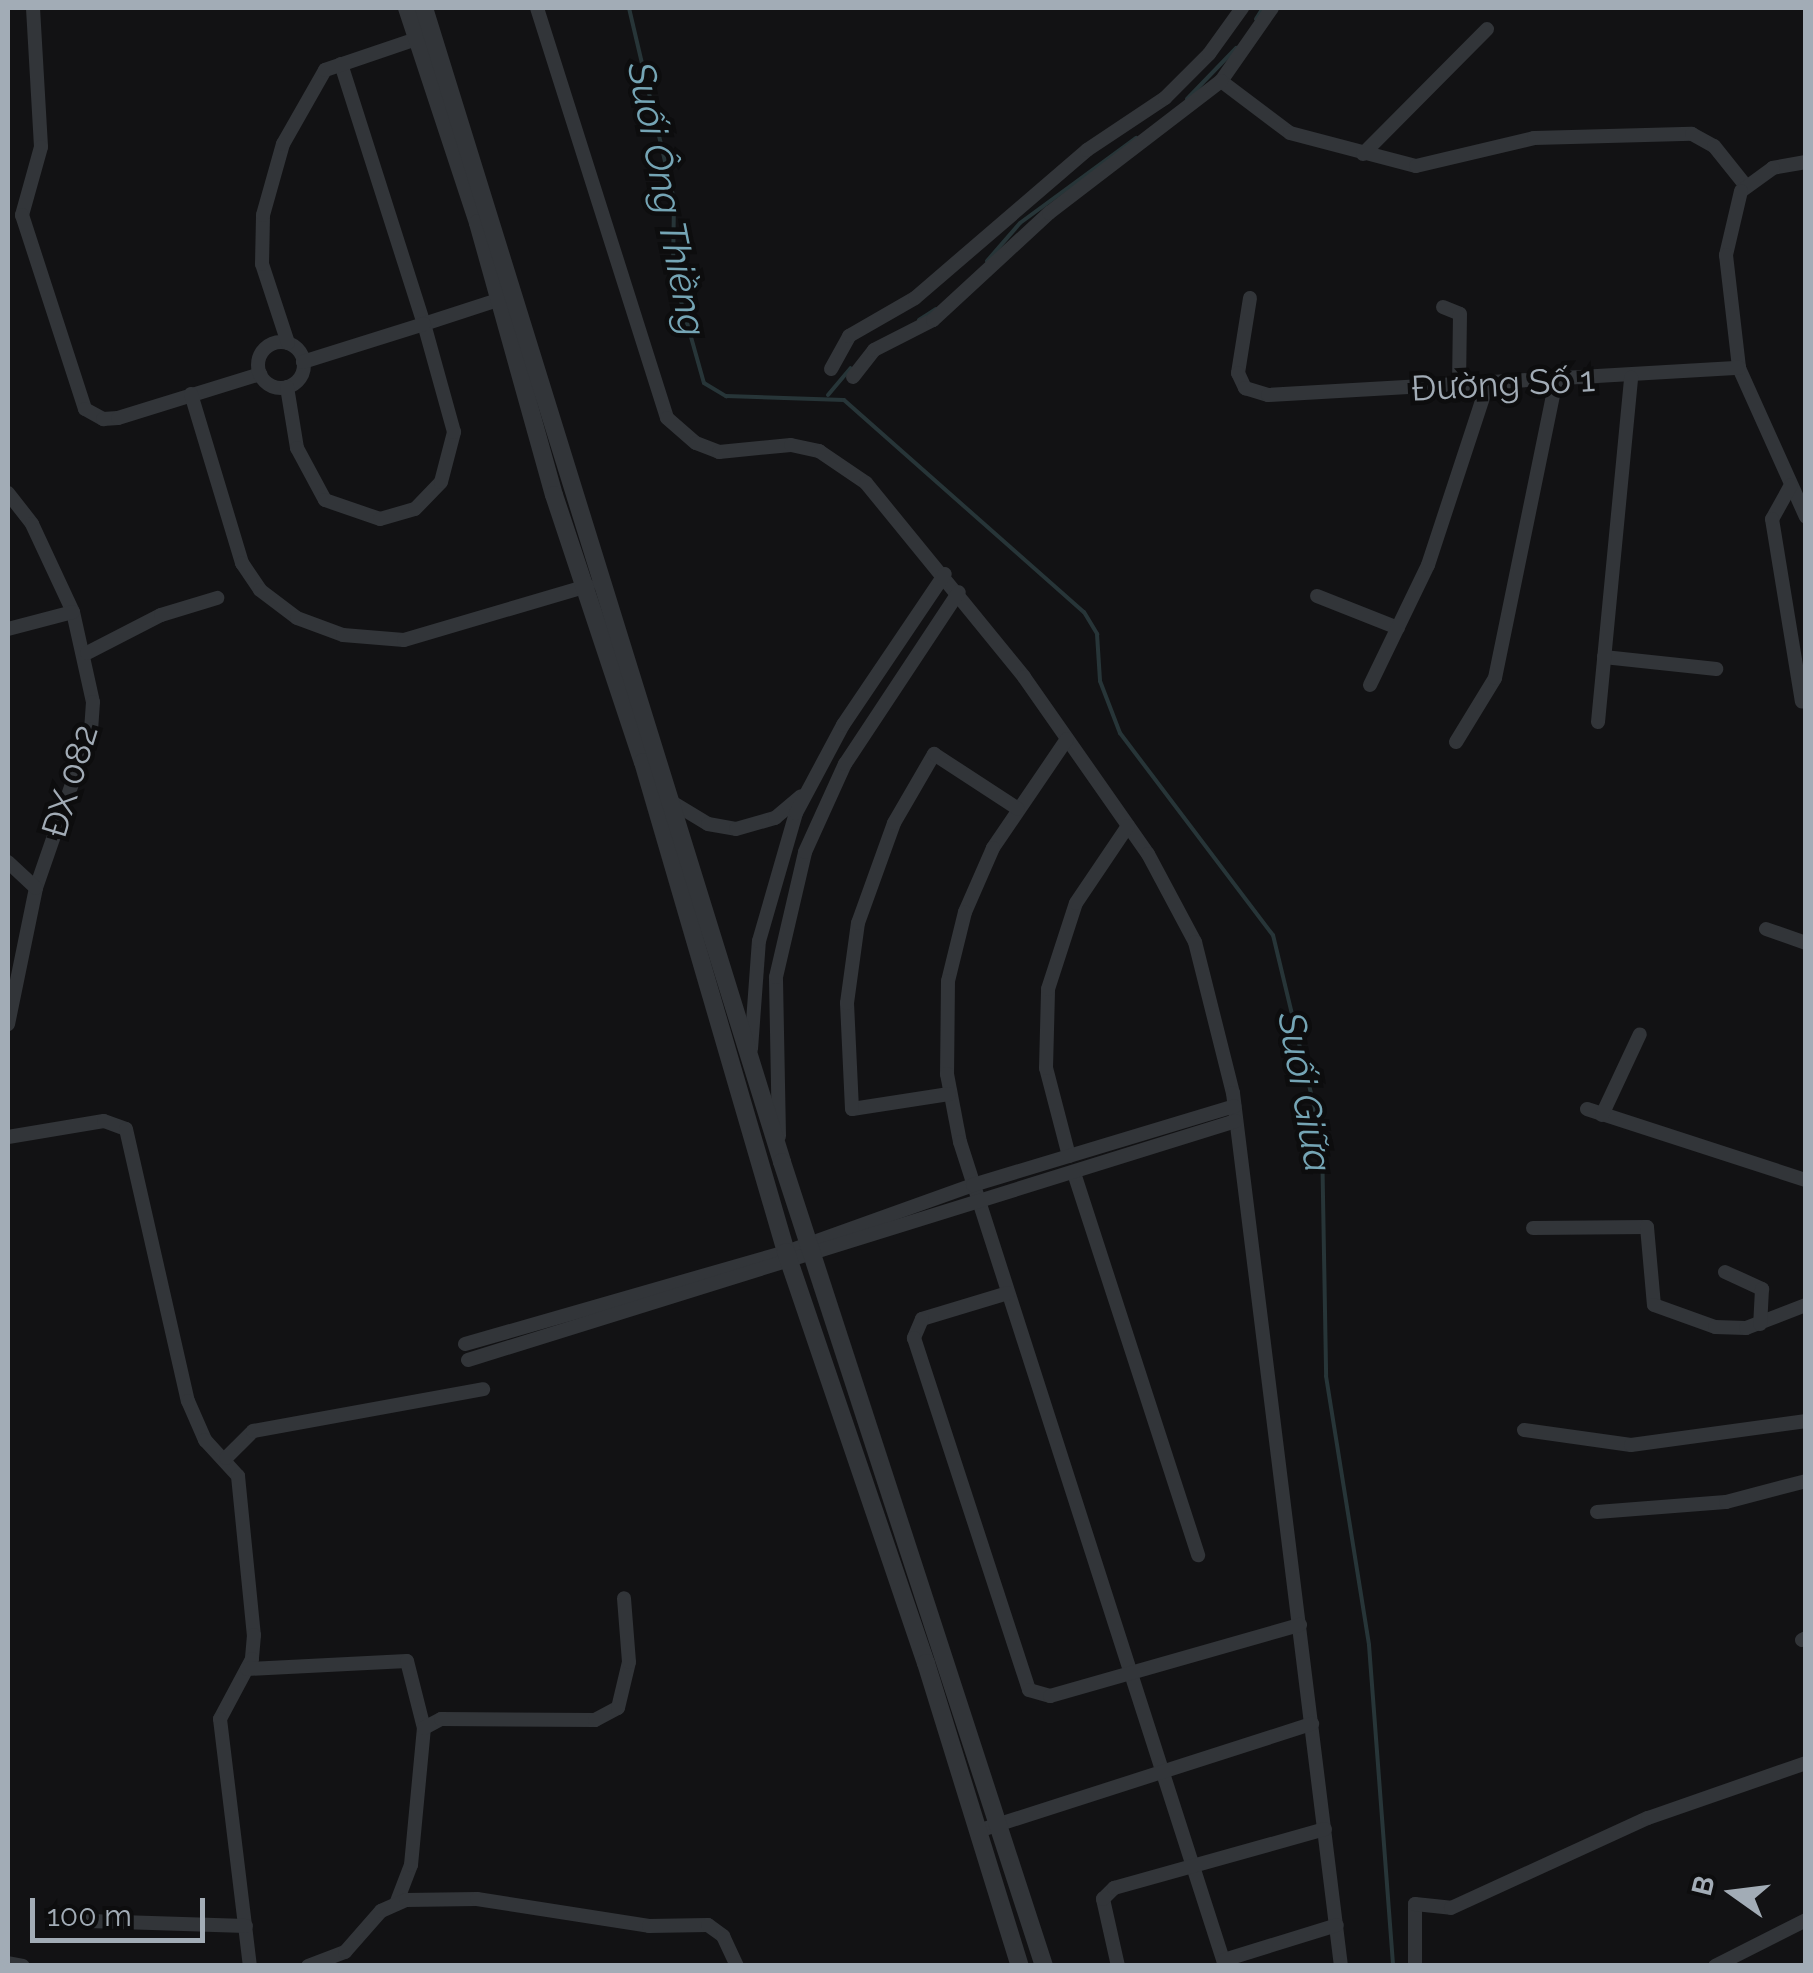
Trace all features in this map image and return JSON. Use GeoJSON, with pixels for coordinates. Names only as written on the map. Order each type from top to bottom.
{"type":"FeatureCollection","features":[{"type":"Feature","properties":{"kind":"street"},"geometry":{"type":"LineString","coordinates":[[33,8],[41,148],[22,214],[85,409],[103,419],[260,374]]}},
{"type":"Feature","properties":{"kind":"street"},"geometry":{"type":"LineString","coordinates":[[407,8],[670,800],[782,1162],[1002,1824],[1044,1966]]}},
{"type":"Feature","properties":{"kind":"street"},"geometry":{"type":"LineString","coordinates":[[424,8],[588,586],[788,1258],[1020,1966]]}},
{"type":"Feature","properties":{"kind":"street"},"geometry":{"type":"LineString","coordinates":[[536,8],[667,418],[685,436],[719,452],[791,445],[829,455],[866,483],[960,592],[1067,739],[1174,897],[1200,954],[1235,1113],[1341,1966]]}},
{"type":"Feature","properties":{"kind":"street"},"geometry":{"type":"LineString","coordinates":[[831,369],[849,336],[925,291],[1086,150],[1165,98],[1209,54],[1242,8]]}},
{"type":"Feature","properties":{"kind":"street"},"geometry":{"type":"LineString","coordinates":[[853,377],[874,350],[933,320],[1035,224],[1221,81],[1272,8]]}},
{"type":"Feature","properties":{"kind":"street"},"geometry":{"type":"LineString","coordinates":[[1362,154],[1487,29]]}},
{"type":"Feature","properties":{"kind":"street"},"geometry":{"type":"LineString","coordinates":[[288,343],[264,350],[260,374],[268,384],[287,387],[302,375],[304,362],[288,343],[262,264],[266,200],[302,104],[325,70],[416,39]]}},
{"type":"Feature","properties":{"kind":"street"},"geometry":{"type":"LineString","coordinates":[[287,387],[297,448],[325,500],[360,518],[414,509],[442,482],[454,452],[424,324],[341,64]]}},
{"type":"Feature","properties":{"kind":"street"},"geometry":{"type":"LineString","coordinates":[[1221,81],[1290,134],[1416,166],[1534,138],[1692,134],[1714,146],[1746,186]]}},
{"type":"Feature","properties":{"kind":"street"},"geometry":{"type":"LineString","coordinates":[[1806,162],[1773,168],[1746,186],[1732,211],[1726,255],[1739,368],[1806,517]]}},
{"type":"Feature","properties":{"kind":"street"},"geometry":{"type":"LineString","coordinates":[[304,362],[505,298]]}},
{"type":"Feature","properties":{"kind":"street","name":"Đường Số 1"},"geometry":{"type":"LineString","coordinates":[[1250,298],[1238,373],[1246,388],[1268,396],[1488,382],[1631,378],[1739,368]]}},
{"type":"Feature","properties":{"kind":"street"},"geometry":{"type":"LineString","coordinates":[[1443,307],[1461,318],[1459,385]]}},
{"type":"Feature","properties":{"kind":"street"},"geometry":{"type":"LineString","coordinates":[[1598,722],[1631,378]]}},
{"type":"Feature","properties":{"kind":"street"},"geometry":{"type":"LineString","coordinates":[[1370,685],[1428,565],[1488,382]]}},
{"type":"Feature","properties":{"kind":"street"},"geometry":{"type":"LineString","coordinates":[[1456,742],[1495,678],[1556,382]]}},
{"type":"Feature","properties":{"kind":"street"},"geometry":{"type":"LineString","coordinates":[[191,394],[242,563],[260,590],[297,618],[343,635],[404,640],[588,586]]}},
{"type":"Feature","properties":{"kind":"street"},"geometry":{"type":"LineString","coordinates":[[1791,484],[1772,519],[1802,702]]}},
{"type":"Feature","properties":{"kind":"street","name":"ĐX 082"},"geometry":{"type":"LineString","coordinates":[[8,493],[32,524],[73,612],[87,653],[91,729],[36,888],[8,1024]]}},
{"type":"Feature","properties":{"kind":"street"},"geometry":{"type":"LineString","coordinates":[[670,800],[708,824],[746,828],[785,811],[810,783],[945,574]]}},
{"type":"Feature","properties":{"kind":"street"},"geometry":{"type":"LineString","coordinates":[[782,1162],[773,1009],[800,867],[845,764],[960,592]]}},
{"type":"Feature","properties":{"kind":"street"},"geometry":{"type":"LineString","coordinates":[[1316,596],[1398,628]]}},
{"type":"Feature","properties":{"kind":"street"},"geometry":{"type":"LineString","coordinates":[[87,653],[161,615],[218,598]]}},
{"type":"Feature","properties":{"kind":"street"},"geometry":{"type":"LineString","coordinates":[[8,629],[73,612]]}},
{"type":"Feature","properties":{"kind":"street"},"geometry":{"type":"LineString","coordinates":[[1604,657],[1716,669]]}},
{"type":"Feature","properties":{"kind":"street"},"geometry":{"type":"LineString","coordinates":[[1067,739],[982,869],[958,935],[945,1016],[949,1094],[973,1185],[1225,1963],[1337,1925]]}},
{"type":"Feature","properties":{"kind":"street"},"geometry":{"type":"LineString","coordinates":[[949,1094],[852,1109],[846,1016],[858,923],[894,823],[934,754],[1018,809]]}},
{"type":"Feature","properties":{"kind":"street"},"geometry":{"type":"LineString","coordinates":[[751,1062],[754,974],[766,908],[810,783]]}},
{"type":"Feature","properties":{"kind":"street"},"geometry":{"type":"LineString","coordinates":[[1068,1156],[1046,1068],[1048,989],[1076,903],[1128,826]]}},
{"type":"Feature","properties":{"kind":"street"},"geometry":{"type":"LineString","coordinates":[[8,862],[36,888]]}},
{"type":"Feature","properties":{"kind":"street"},"geometry":{"type":"LineString","coordinates":[[1766,929],[1806,943]]}},
{"type":"Feature","properties":{"kind":"street"},"geometry":{"type":"LineString","coordinates":[[1640,1034],[1594,1112],[1806,1180]]}},
{"type":"Feature","properties":{"kind":"street"},"geometry":{"type":"LineString","coordinates":[[811,1250],[980,1204],[1235,1113]]}},
{"type":"Feature","properties":{"kind":"street"},"geometry":{"type":"LineString","coordinates":[[468,1360],[788,1258],[973,1185],[1235,1113]]}},
{"type":"Feature","properties":{"kind":"street"},"geometry":{"type":"LineString","coordinates":[[8,1137],[104,1121],[126,1129],[188,1401],[205,1440],[226,1458],[238,1476],[254,1635],[247,1669],[220,1719],[250,1966]]}},
{"type":"Feature","properties":{"kind":"street"},"geometry":{"type":"LineString","coordinates":[[1074,1173],[1198,1555]]}},
{"type":"Feature","properties":{"kind":"street"},"geometry":{"type":"LineString","coordinates":[[1533,1228],[1647,1227],[1656,1307],[1715,1328],[1760,1324],[1806,1305]]}},
{"type":"Feature","properties":{"kind":"street"},"geometry":{"type":"LineString","coordinates":[[465,1344],[788,1258]]}},
{"type":"Feature","properties":{"kind":"street"},"geometry":{"type":"LineString","coordinates":[[1725,1272],[1762,1289],[1766,1310],[1760,1324]]}},
{"type":"Feature","properties":{"kind":"street"},"geometry":{"type":"LineString","coordinates":[[1008,1293],[922,1319],[914,1338],[1029,1690],[1050,1696],[1127,1669],[1300,1625]]}},
{"type":"Feature","properties":{"kind":"street"},"geometry":{"type":"LineString","coordinates":[[226,1458],[253,1431],[483,1388]]}},
{"type":"Feature","properties":{"kind":"street"},"geometry":{"type":"LineString","coordinates":[[1524,1430],[1631,1445],[1806,1421]]}},
{"type":"Feature","properties":{"kind":"street"},"geometry":{"type":"LineString","coordinates":[[1597,1512],[1726,1502],[1806,1481]]}},
{"type":"Feature","properties":{"kind":"street"},"geometry":{"type":"LineString","coordinates":[[424,1728],[441,1719],[595,1720],[618,1708],[629,1662],[624,1598]]}},
{"type":"Feature","properties":{"kind":"street"},"geometry":{"type":"LineString","coordinates":[[247,1669],[407,1661],[424,1728],[411,1865],[396,1904]]}},
{"type":"Feature","properties":{"kind":"street"},"geometry":{"type":"LineString","coordinates":[[978,1831],[1312,1724]]}},
{"type":"Feature","properties":{"kind":"street"},"geometry":{"type":"LineString","coordinates":[[1414,1966],[1415,1904],[1451,1908],[1648,1818],[1806,1764]]}},
{"type":"Feature","properties":{"kind":"street"},"geometry":{"type":"LineString","coordinates":[[1118,1966],[1103,1899],[1114,1888],[1325,1829]]}},
{"type":"Feature","properties":{"kind":"street"},"geometry":{"type":"LineString","coordinates":[[308,1966],[345,1952],[381,1911],[396,1904],[478,1899],[649,1926],[708,1924],[723,1936],[737,1966]]}},
{"type":"Feature","properties":{"kind":"street"},"geometry":{"type":"LineString","coordinates":[[1715,1966],[1806,1920]]}},
{"type":"Feature","properties":{"kind":"street"},"geometry":{"type":"LineString","coordinates":[[89,1921],[246,1926]]}},
{"type":"Feature","properties":{"kind":"street"},"geometry":{"type":"LineString","coordinates":[[8,1963],[23,1966]]}},
{"type":"Feature","properties":{"kind":"waterway","name":"Suối Giữa"},"geometry":{"type":"LineString","coordinates":[[629,8],[674,200],[673,273],[704,383],[726,396],[844,400],[1084,612],[1097,634],[1100,681],[1120,733],[1273,935],[1322,1139],[1326,1376],[1369,1645],[1393,1966]]}},
{"type":"Feature","properties":{"kind":"waterway"},"geometry":{"type":"LineString","coordinates":[[1256,19],[1263,8]]}},
{"type":"Feature","properties":{"kind":"waterway"},"geometry":{"type":"LineString","coordinates":[[1187,99],[1236,48]]}},
{"type":"Feature","properties":{"kind":"waterway"},"geometry":{"type":"LineString","coordinates":[[987,261],[1020,223],[1136,138]]}},
{"type":"Feature","properties":{"kind":"waterway"},"geometry":{"type":"LineString","coordinates":[[919,320],[936,309]]}},
{"type":"Feature","properties":{"kind":"waterway"},"geometry":{"type":"LineString","coordinates":[[828,395],[851,368]]}},
{"type":"Feature","properties":{"kind":"water label","name":"Suối Ông Thiềng"},"geometry":{"type":"Point","coordinates":[667,199]}}]}
